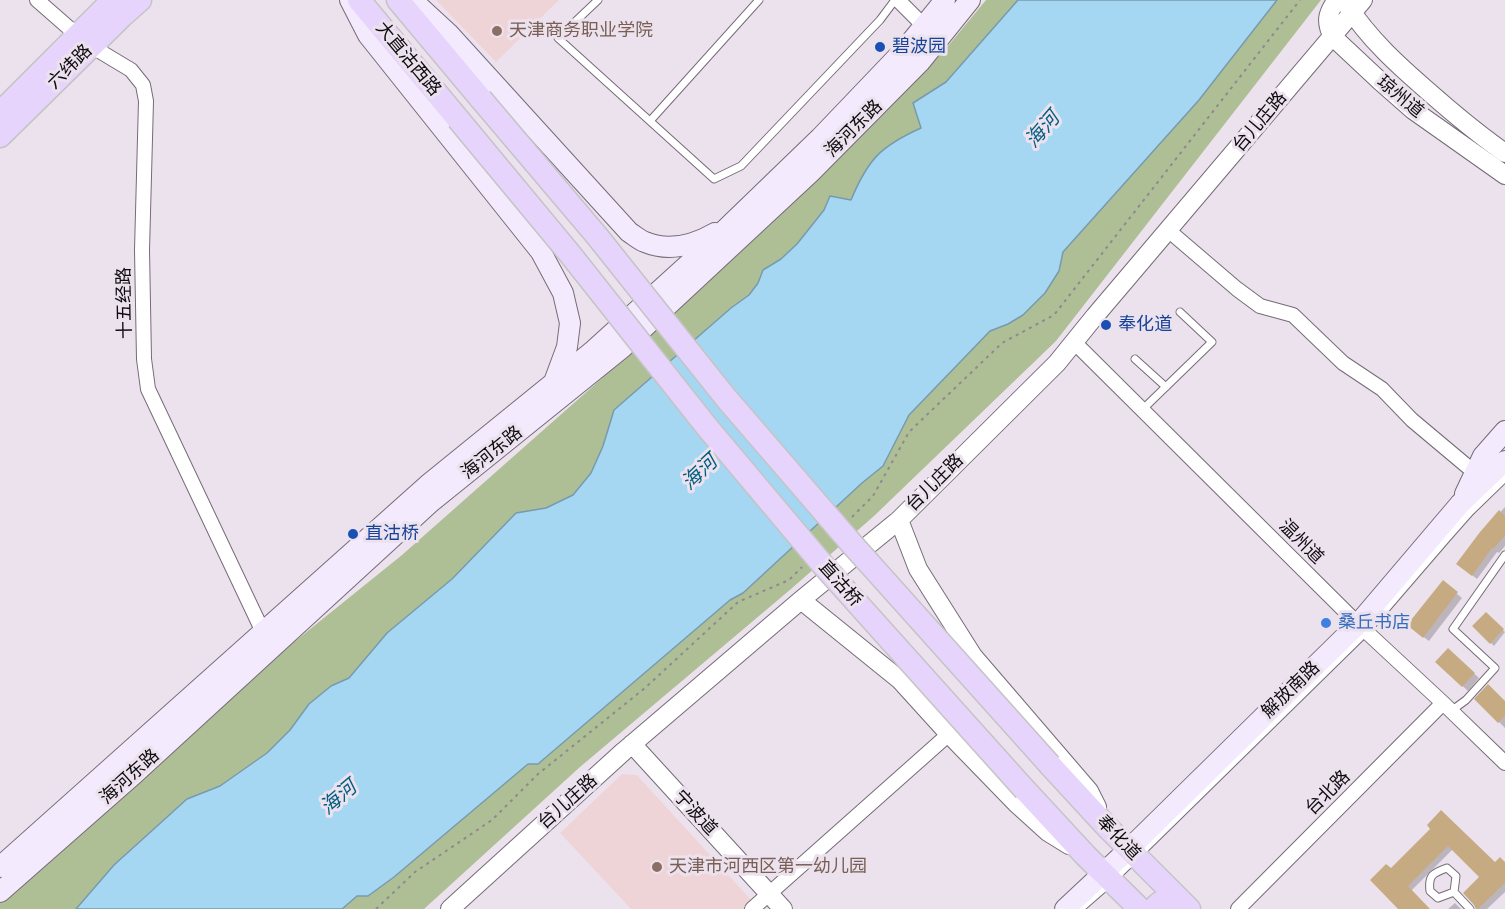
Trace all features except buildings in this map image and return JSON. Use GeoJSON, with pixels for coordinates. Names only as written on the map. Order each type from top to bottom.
{"type":"FeatureCollection","features":[{"type":"Feature","properties":{"kind":"main road","name":"六纬路"},"geometry":{"type":"LineString","coordinates":[[0,136],[84,41],[113,0]]}},
{"type":"Feature","properties":{"kind":"main road","name":"六纬路"},"geometry":{"type":"LineString","coordinates":[[0,113],[84,41],[140,0]]}},
{"type":"Feature","properties":{"kind":"main road"},"geometry":{"type":"LineString","coordinates":[[350,0],[368,35],[541,252],[563,293],[570,323],[567,347],[553,383]]}},
{"type":"Feature","properties":{"kind":"main road","name":"大直沽西路"},"geometry":{"type":"LineString","coordinates":[[359,0],[458,119]]}},
{"type":"Feature","properties":{"kind":"main road","name":"大直沽西路"},"geometry":{"type":"LineString","coordinates":[[398,0],[481,99]]}},
{"type":"Feature","properties":{"kind":"main road"},"geometry":{"type":"LineString","coordinates":[[412,0],[448,33],[614,216],[636,237],[657,246],[673,248],[701,241],[731,224]]}},
{"type":"Feature","properties":{"kind":"main road","name":"海河东路"},"geometry":{"type":"LineString","coordinates":[[0,867],[430,483],[594,350],[731,224],[828,130],[906,48],[945,0]]}},
{"type":"Feature","properties":{"kind":"main road","name":"海河东路"},"geometry":{"type":"LineString","coordinates":[[0,892],[133,775],[431,502],[622,348],[810,172],[920,62],[970,0]]}},
{"type":"Feature","properties":{"kind":"main road","name":"直沽桥"},"geometry":{"type":"LineString","coordinates":[[481,99],[597,236],[734,407],[851,543],[1050,765]]}},
{"type":"Feature","properties":{"kind":"main road","name":"直沽桥"},"geometry":{"type":"LineString","coordinates":[[458,119],[570,254],[707,427],[823,565],[1025,790]]}},
{"type":"Feature","properties":{"kind":"main road"},"geometry":{"type":"LineString","coordinates":[[1460,504],[1483,456],[1505,431]]}},
{"type":"Feature","properties":{"kind":"main road","name":"解放南路"},"geometry":{"type":"LineString","coordinates":[[1065,909],[1108,877],[1362,628],[1460,504],[1505,461]]}},
{"type":"Feature","properties":{"kind":"main road","name":"奉化道"},"geometry":{"type":"LineString","coordinates":[[1050,765],[1109,830],[1186,906]]}},
{"type":"Feature","properties":{"kind":"main road","name":"奉化道"},"geometry":{"type":"LineString","coordinates":[[1025,790],[1086,856],[1140,909]]}},
{"type":"Feature","properties":{"kind":"main road"},"geometry":{"type":"LineString","coordinates":[[1155,909],[1160,902],[1173,899],[1186,906]]}},
{"type":"Feature","properties":{"kind":"street","name":"十五经路"},"geometry":{"type":"LineString","coordinates":[[37,0],[84,41],[131,70],[143,85],[146,101],[142,250],[144,359],[148,388],[263,632]]}},
{"type":"Feature","properties":{"kind":"street"},"geometry":{"type":"LineString","coordinates":[[897,0],[924,26]]}},
{"type":"Feature","properties":{"kind":"street"},"geometry":{"type":"LineString","coordinates":[[1333,37],[1328,14],[1337,0]]}},
{"type":"Feature","properties":{"kind":"street","name":"台儿庄路"},"geometry":{"type":"LineString","coordinates":[[450,909],[632,744],[899,520],[1057,363],[1333,37],[1353,5]]}},
{"type":"Feature","properties":{"kind":"street","name":"琼州道"},"geometry":{"type":"LineString","coordinates":[[1353,5],[1379,46],[1464,123],[1505,153]]}},
{"type":"Feature","properties":{"kind":"street","name":"琼州道"},"geometry":{"type":"LineString","coordinates":[[1333,37],[1413,110],[1505,175]]}},
{"type":"Feature","properties":{"kind":"street"},"geometry":{"type":"LineString","coordinates":[[1168,230],[1260,306],[1293,315],[1343,363],[1382,389],[1412,420],[1474,472]]}},
{"type":"Feature","properties":{"kind":"street","name":"温州道"},"geometry":{"type":"LineString","coordinates":[[1074,342],[1362,628],[1505,763]]}},
{"type":"Feature","properties":{"kind":"street"},"geometry":{"type":"LineString","coordinates":[[899,520],[918,569],[973,656],[1089,791],[1109,830]]}},
{"type":"Feature","properties":{"kind":"street"},"geometry":{"type":"LineString","coordinates":[[801,600],[900,680],[949,734],[1040,825],[1086,856]]}},
{"type":"Feature","properties":{"kind":"street","name":"台北路"},"geometry":{"type":"LineString","coordinates":[[1238,909],[1447,707]]}},
{"type":"Feature","properties":{"kind":"street"},"geometry":{"type":"LineString","coordinates":[[752,909],[949,734]]}},
{"type":"Feature","properties":{"kind":"street","name":"宁波道"},"geometry":{"type":"LineString","coordinates":[[632,744],[783,909]]}},
{"type":"Feature","properties":{"kind":"lane"},"geometry":{"type":"LineString","coordinates":[[598,0],[558,38],[714,179],[741,166],[897,0]]}},
{"type":"Feature","properties":{"kind":"lane"},"geometry":{"type":"LineString","coordinates":[[650,121],[759,0]]}},
{"type":"Feature","properties":{"kind":"lane"},"geometry":{"type":"LineString","coordinates":[[1143,409],[1212,342],[1180,312]]}},
{"type":"Feature","properties":{"kind":"lane"},"geometry":{"type":"LineString","coordinates":[[1135,359],[1166,387]]}},
{"type":"Feature","properties":{"kind":"lane","name":"解放南路"},"geometry":{"type":"LineString","coordinates":[[1362,628],[1505,478]]}},
{"type":"Feature","properties":{"kind":"lane"},"geometry":{"type":"LineString","coordinates":[[1447,707],[1466,700],[1495,668],[1453,629],[1505,555]]}},
{"type":"Feature","properties":{"kind":"lane"},"geometry":{"type":"LineString","coordinates":[[1447,868],[1456,876],[1454,892],[1438,898],[1430,891],[1428,881],[1434,872],[1447,868]]}},
{"type":"Feature","properties":{"kind":"lane","name":"解放南路"},"geometry":{"type":"LineString","coordinates":[[1080,909],[1108,877]]}},
{"type":"Feature","properties":{"kind":"lane"},"geometry":{"type":"LineString","coordinates":[[1454,892],[1470,909]]}},
{"type":"Feature","properties":{"kind":"path"},"geometry":{"type":"LineString","coordinates":[[848,521],[873,496],[909,432],[1002,343],[1054,315],[1300,0]]}},
{"type":"Feature","properties":{"kind":"path"},"geometry":{"type":"LineString","coordinates":[[376,909],[415,872],[492,820],[538,774],[645,687],[738,602],[789,580],[806,564]]}},
{"type":"Feature","properties":{"kind":"shaded area","name":"天津商务职业学院"},"geometry":{"type":"Polygon","coordinates":[[[436,0],[559,0],[496,62],[436,0]]]}},
{"type":"Feature","properties":{"kind":"shaded area","name":"天津市河西区第一幼儿园"},"geometry":{"type":"Polygon","coordinates":[[[622,774],[637,775],[753,902],[745,909],[631,909],[560,833],[622,774]]]}},
{"type":"Feature","properties":{"kind":"green space"},"geometry":{"type":"Polygon","coordinates":[[[986,0],[1321,0],[1056,341],[874,516],[580,767],[424,909],[0,909],[0,903],[273,659],[402,555],[661,326],[836,160],[943,52],[986,0]]]}},
{"type":"Feature","properties":{"kind":"water","name":"海河"},"geometry":{"type":"Polygon","coordinates":[[[1018,0],[1277,0],[1199,100],[1063,252],[1059,271],[1045,293],[1023,315],[990,331],[909,415],[883,466],[743,593],[730,600],[538,764],[528,764],[394,877],[368,896],[357,896],[342,909],[76,909],[114,865],[187,799],[220,786],[267,753],[290,730],[309,704],[331,686],[349,678],[387,633],[452,579],[516,513],[546,508],[573,495],[591,473],[603,446],[614,410],[749,295],[758,283],[763,270],[781,259],[797,244],[824,210],[830,196],[851,200],[863,174],[877,155],[896,141],[921,128],[913,103],[946,82],[1018,0]]]}},
{"type":"Feature","properties":{"kind":"place","name":"天津商务职业学院"},"geometry":{"type":"Point","coordinates":[497,31]}},
{"type":"Feature","properties":{"kind":"place","name":"碧波园"},"geometry":{"type":"Point","coordinates":[880,47]}},
{"type":"Feature","properties":{"kind":"place","name":"奉化道"},"geometry":{"type":"Point","coordinates":[1106,325]}},
{"type":"Feature","properties":{"kind":"place","name":"直沽桥"},"geometry":{"type":"Point","coordinates":[353,534]}},
{"type":"Feature","properties":{"kind":"place","name":"桑丘书店"},"geometry":{"type":"Point","coordinates":[1326,623]}},
{"type":"Feature","properties":{"kind":"place","name":"天津市河西区第一幼儿园"},"geometry":{"type":"Point","coordinates":[657,867]}}]}
